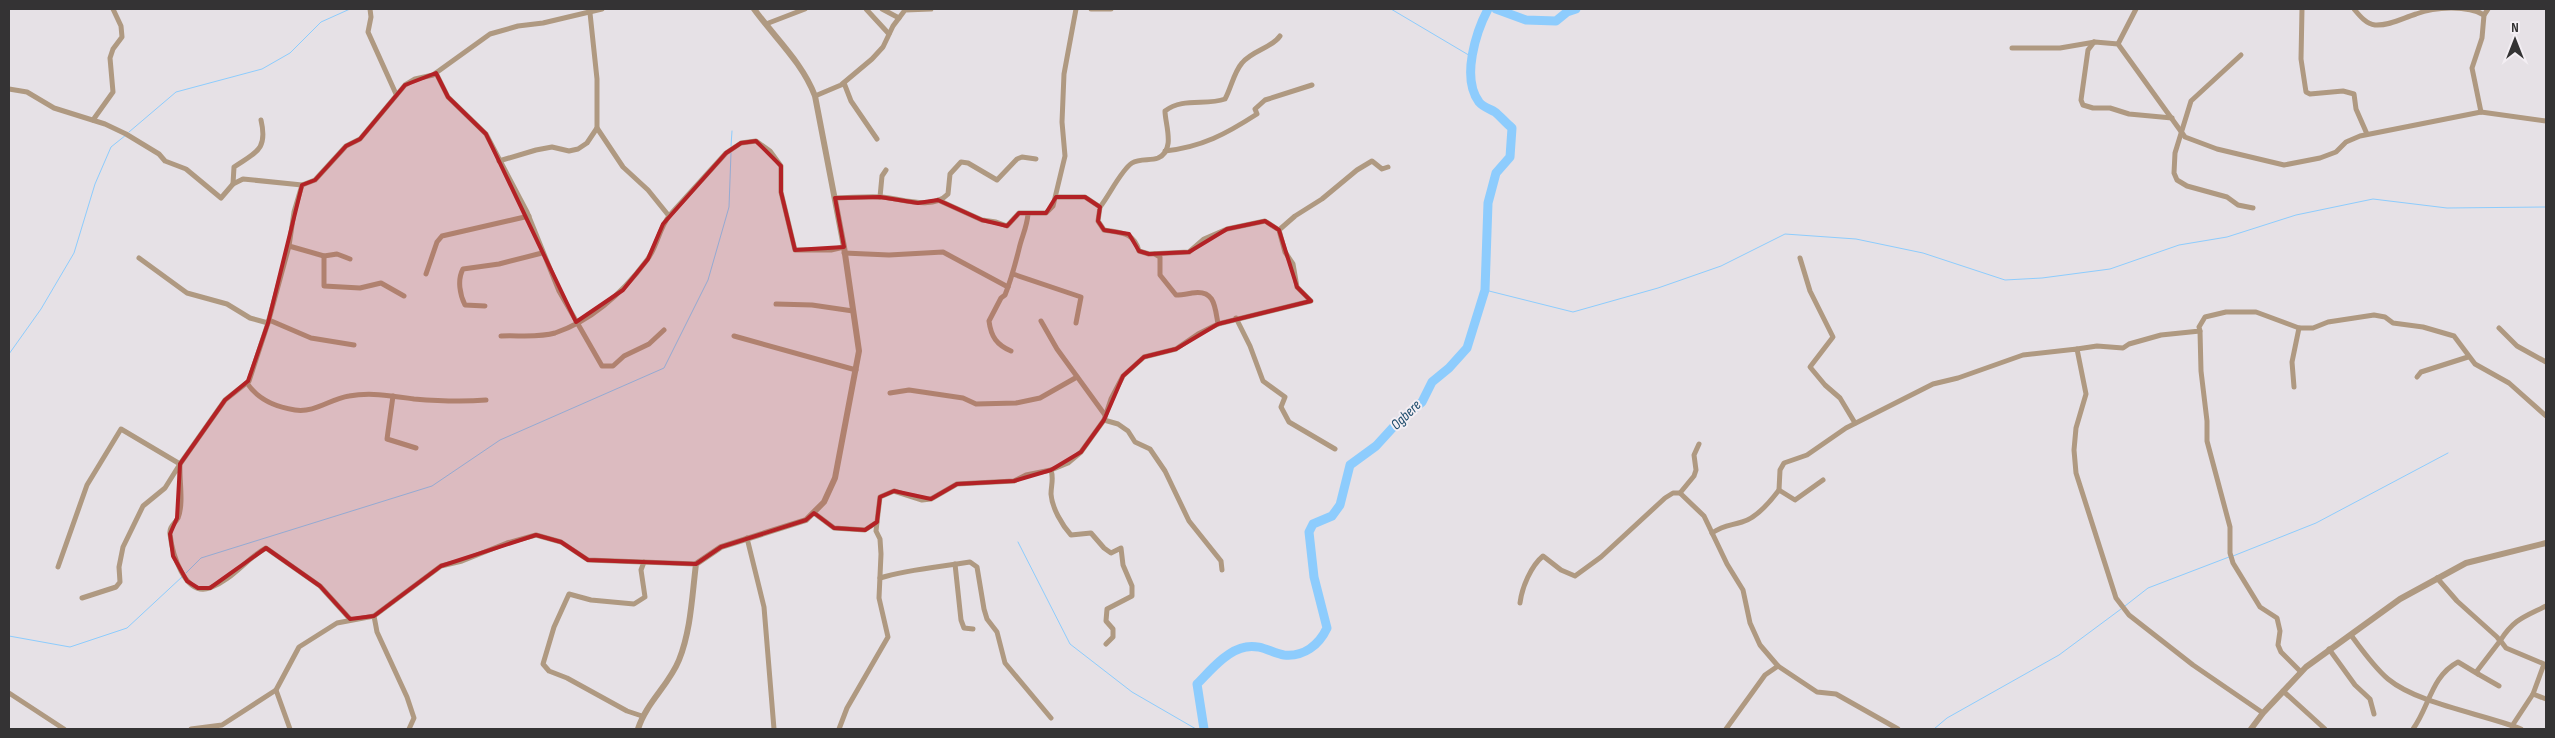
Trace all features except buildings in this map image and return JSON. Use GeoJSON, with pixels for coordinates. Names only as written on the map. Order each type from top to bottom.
{"type":"FeatureCollection","features":[{"type":"Feature","properties":{"kind":"street"},"geometry":{"type":"LineString","coordinates":[[93,120],[113,92],[110,58],[113,49],[122,37],[121,26],[113,9]]}},
{"type":"Feature","properties":{"kind":"street"},"geometry":{"type":"LineString","coordinates":[[370,9],[371,17],[368,32],[396,94]]}},
{"type":"Feature","properties":{"kind":"street"},"geometry":{"type":"LineString","coordinates":[[9,88],[27,92],[54,108],[93,120],[130,136],[159,154],[165,161],[186,169],[221,198],[233,184],[243,179],[302,185],[315,180],[346,146],[360,139],[396,94],[415,79],[436,73],[490,34],[526,24],[543,24],[572,14],[590,13],[602,9]]}},
{"type":"Feature","properties":{"kind":"street"},"geometry":{"type":"LineString","coordinates":[[191,729],[223,727],[276,690],[300,647],[337,623],[350,619],[374,616],[440,566],[536,535],[561,542],[588,560],[696,564],[722,547],[806,520],[824,502],[835,478],[859,351],[844,250],[815,96],[810,84],[787,48],[754,9]]}},
{"type":"Feature","properties":{"kind":"street"},"geometry":{"type":"LineString","coordinates":[[766,24],[805,9]]}},
{"type":"Feature","properties":{"kind":"street"},"geometry":{"type":"LineString","coordinates":[[866,9],[889,34]]}},
{"type":"Feature","properties":{"kind":"street"},"geometry":{"type":"LineString","coordinates":[[882,9],[899,18]]}},
{"type":"Feature","properties":{"kind":"street"},"geometry":{"type":"LineString","coordinates":[[815,96],[844,83],[872,59],[883,47],[905,10],[931,9]]}},
{"type":"Feature","properties":{"kind":"street"},"geometry":{"type":"LineString","coordinates":[[938,200],[982,220],[1007,226],[1019,213],[1046,213],[1053,206],[1066,156],[1062,122],[1062,93],[1076,9]]}},
{"type":"Feature","properties":{"kind":"street"},"geometry":{"type":"LineString","coordinates":[[1091,9],[1111,9]]}},
{"type":"Feature","properties":{"kind":"street"},"geometry":{"type":"LineString","coordinates":[[2118,44],[2136,9]]}},
{"type":"Feature","properties":{"kind":"street"},"geometry":{"type":"LineString","coordinates":[[2302,9],[2301,59],[2306,92],[2310,94],[2343,91],[2354,94],[2356,109],[2367,134]]}},
{"type":"Feature","properties":{"kind":"street"},"geometry":{"type":"LineString","coordinates":[[2354,9],[2364,20],[2374,25],[2394,22],[2428,10],[2476,10],[2484,15]]}},
{"type":"Feature","properties":{"kind":"street"},"geometry":{"type":"LineString","coordinates":[[2481,112],[2472,68],[2482,38],[2484,15],[2488,9]]}},
{"type":"Feature","properties":{"kind":"street"},"geometry":{"type":"LineString","coordinates":[[500,161],[552,147],[569,151],[578,148],[587,143],[597,128],[597,79],[590,13]]}},
{"type":"Feature","properties":{"kind":"street"},"geometry":{"type":"LineString","coordinates":[[840,729],[847,708],[888,637],[879,598],[881,554],[880,539],[876,531],[880,497],[894,491],[922,500],[931,500],[957,484],[1014,481],[1026,475],[1051,470],[1068,463],[1081,452],[1104,418],[1123,376],[1144,358],[1176,349],[1198,334],[1218,324],[1236,318],[1264,315],[1312,301],[1297,287],[1293,264],[1285,252],[1279,230],[1265,221],[1236,226],[1204,239],[1188,252],[1155,253],[1139,251],[1137,243],[1129,234],[1104,230],[1098,220],[1100,207],[1131,164],[1141,160],[1158,158],[1165,151],[1169,138],[1165,111],[1188,102],[1214,102],[1225,99],[1241,63],[1257,50],[1276,43],[1280,36]]}},
{"type":"Feature","properties":{"kind":"street"},"geometry":{"type":"LineString","coordinates":[[2095,42],[2088,50],[2081,100],[2083,105],[2094,108],[2110,108],[2129,114],[2172,118]]}},
{"type":"Feature","properties":{"kind":"street"},"geometry":{"type":"LineString","coordinates":[[2012,48],[2060,48],[2095,42],[2118,44],[2185,137],[2216,149],[2284,165],[2320,158],[2336,152],[2346,142],[2367,134],[2481,112],[2546,121]]}},
{"type":"Feature","properties":{"kind":"street"},"geometry":{"type":"LineString","coordinates":[[2241,55],[2191,101],[2175,152],[2174,173],[2177,180],[2187,186],[2227,197],[2238,205],[2252,208]]}},
{"type":"Feature","properties":{"kind":"street"},"geometry":{"type":"LineString","coordinates":[[436,73],[448,97],[486,134],[514,184],[529,216],[542,253],[576,322],[602,366],[613,366],[624,356],[649,344],[664,330]]}},
{"type":"Feature","properties":{"kind":"street"},"geometry":{"type":"LineString","coordinates":[[844,83],[851,101],[877,139]]}},
{"type":"Feature","properties":{"kind":"street"},"geometry":{"type":"LineString","coordinates":[[1165,151],[1186,148],[1225,135],[1257,114],[1255,109],[1265,100],[1312,85]]}},
{"type":"Feature","properties":{"kind":"street"},"geometry":{"type":"LineString","coordinates":[[233,184],[234,167],[258,150],[264,141],[261,120]]}},
{"type":"Feature","properties":{"kind":"street"},"geometry":{"type":"LineString","coordinates":[[597,128],[623,167],[648,190],[669,216]]}},
{"type":"Feature","properties":{"kind":"street"},"geometry":{"type":"LineString","coordinates":[[501,336],[554,333],[596,311],[623,290],[648,259],[663,224],[669,216],[726,153],[741,143],[756,141],[770,151],[781,166],[781,192],[795,250],[844,250],[889,254],[943,252],[1008,287]]}},
{"type":"Feature","properties":{"kind":"street"},"geometry":{"type":"LineString","coordinates":[[834,198],[880,197],[918,203],[938,200],[948,194],[950,174],[961,162],[968,163],[997,180],[1017,159],[1022,157],[1036,159]]}},
{"type":"Feature","properties":{"kind":"street"},"geometry":{"type":"LineString","coordinates":[[1279,230],[1295,216],[1322,199],[1357,170],[1372,161],[1382,169],[1388,167]]}},
{"type":"Feature","properties":{"kind":"street"},"geometry":{"type":"LineString","coordinates":[[880,197],[882,176],[886,170]]}},
{"type":"Feature","properties":{"kind":"street"},"geometry":{"type":"LineString","coordinates":[[82,598],[116,587],[120,582],[119,568],[123,547],[143,506],[165,488],[224,400],[247,382],[268,321],[289,246],[294,212],[302,185]]}},
{"type":"Feature","properties":{"kind":"street"},"geometry":{"type":"LineString","coordinates":[[1056,197],[1085,197],[1100,207]]}},
{"type":"Feature","properties":{"kind":"street"},"geometry":{"type":"LineString","coordinates":[[1011,351],[1002,347],[994,340],[989,321],[1013,274],[1019,248],[1027,226],[1028,214]]}},
{"type":"Feature","properties":{"kind":"street"},"geometry":{"type":"LineString","coordinates":[[426,274],[437,242],[442,236],[468,232],[529,216]]}},
{"type":"Feature","properties":{"kind":"street"},"geometry":{"type":"LineString","coordinates":[[289,246],[324,256],[337,254],[350,259]]}},
{"type":"Feature","properties":{"kind":"street"},"geometry":{"type":"LineString","coordinates":[[485,306],[466,305],[460,284],[462,269],[499,264],[542,253]]}},
{"type":"Feature","properties":{"kind":"street"},"geometry":{"type":"LineString","coordinates":[[1155,253],[1160,257],[1160,275],[1176,295],[1200,292],[1209,294],[1214,299],[1218,324]]}},
{"type":"Feature","properties":{"kind":"street"},"geometry":{"type":"LineString","coordinates":[[324,256],[324,286],[360,288],[381,283],[404,296]]}},
{"type":"Feature","properties":{"kind":"street"},"geometry":{"type":"LineString","coordinates":[[139,258],[188,293],[227,304],[250,318],[268,321],[311,338],[354,345]]}},
{"type":"Feature","properties":{"kind":"street"},"geometry":{"type":"LineString","coordinates":[[1800,258],[1810,290],[1833,337],[1810,367],[1840,398],[1855,423]]}},
{"type":"Feature","properties":{"kind":"street"},"geometry":{"type":"LineString","coordinates":[[1013,274],[1081,297],[1076,323]]}},
{"type":"Feature","properties":{"kind":"street"},"geometry":{"type":"LineString","coordinates":[[776,304],[812,305],[853,311]]}},
{"type":"Feature","properties":{"kind":"street"},"geometry":{"type":"LineString","coordinates":[[2301,672],[2281,652],[2278,645],[2280,631],[2277,618],[2260,607],[2233,563],[2230,552],[2230,527],[2206,441],[2207,421],[2201,371],[2199,327],[2206,318],[2226,312],[2256,312],[2299,328],[2313,328],[2328,322],[2374,315],[2385,317],[2393,323],[2423,327],[2454,336],[2468,357],[2509,384],[2546,416]]}},
{"type":"Feature","properties":{"kind":"street"},"geometry":{"type":"LineString","coordinates":[[1236,318],[1250,346],[1263,381],[1284,397],[1280,407],[1289,422],[1335,449]]}},
{"type":"Feature","properties":{"kind":"street"},"geometry":{"type":"LineString","coordinates":[[1041,322],[1104,418],[1118,424],[1128,431],[1135,442],[1150,449],[1165,471],[1189,521],[1221,560],[1222,570]]}},
{"type":"Feature","properties":{"kind":"street"},"geometry":{"type":"LineString","coordinates":[[2294,387],[2292,362],[2299,328]]}},
{"type":"Feature","properties":{"kind":"street"},"geometry":{"type":"LineString","coordinates":[[2498,328],[2517,346],[2546,362]]}},
{"type":"Feature","properties":{"kind":"street"},"geometry":{"type":"LineString","coordinates":[[1712,533],[1726,524],[1742,522],[1752,517],[1779,490],[1780,470],[1784,463],[1807,455],[1827,439],[1855,423],[1946,380],[1958,378],[2023,355],[2097,346],[2123,348],[2129,344],[2161,335],[2200,331]]}},
{"type":"Feature","properties":{"kind":"street"},"geometry":{"type":"LineString","coordinates":[[734,336],[856,370]]}},
{"type":"Feature","properties":{"kind":"street"},"geometry":{"type":"LineString","coordinates":[[2077,349],[2086,394],[2076,428],[2074,450],[2076,473],[2116,598],[2129,615],[2193,665],[2263,712]]}},
{"type":"Feature","properties":{"kind":"street"},"geometry":{"type":"LineString","coordinates":[[2418,377],[2421,372],[2468,357]]}},
{"type":"Feature","properties":{"kind":"street"},"geometry":{"type":"LineString","coordinates":[[890,393],[909,390],[945,395],[982,404],[1016,403],[1040,398],[1077,376]]}},
{"type":"Feature","properties":{"kind":"street"},"geometry":{"type":"LineString","coordinates":[[247,382],[258,397],[271,404],[297,410],[323,407],[348,396],[393,396],[451,401],[486,400]]}},
{"type":"Feature","properties":{"kind":"street"},"geometry":{"type":"LineString","coordinates":[[393,396],[388,439],[416,448]]}},
{"type":"Feature","properties":{"kind":"street"},"geometry":{"type":"LineString","coordinates":[[58,568],[87,486],[121,429],[180,464]]}},
{"type":"Feature","properties":{"kind":"street"},"geometry":{"type":"LineString","coordinates":[[1680,493],[1694,476],[1696,470],[1694,455],[1699,444]]}},
{"type":"Feature","properties":{"kind":"street"},"geometry":{"type":"LineString","coordinates":[[180,464],[178,518],[171,525],[170,534],[173,556],[186,581],[198,588],[210,588],[266,548],[320,586],[350,619]]}},
{"type":"Feature","properties":{"kind":"street"},"geometry":{"type":"LineString","coordinates":[[1051,470],[1053,478],[1051,496],[1062,525],[1071,534],[1091,533],[1111,553],[1121,548],[1123,565],[1132,586],[1132,596],[1107,609],[1106,621],[1113,629],[1113,637],[1106,644]]}},
{"type":"Feature","properties":{"kind":"street"},"geometry":{"type":"LineString","coordinates":[[1779,490],[1795,500],[1822,480]]}},
{"type":"Feature","properties":{"kind":"street"},"geometry":{"type":"LineString","coordinates":[[1520,603],[1521,592],[1535,563],[1543,556],[1562,570],[1575,576],[1601,557],[1665,498],[1673,493],[1680,493],[1704,516],[1743,590],[1750,623],[1760,646],[1778,666],[1818,692],[1836,694],[1898,729]]}},
{"type":"Feature","properties":{"kind":"street"},"geometry":{"type":"LineString","coordinates":[[814,513],[834,528],[865,530],[877,522]]}},
{"type":"Feature","properties":{"kind":"street"},"geometry":{"type":"LineString","coordinates":[[747,538],[764,607],[774,729]]}},
{"type":"Feature","properties":{"kind":"street"},"geometry":{"type":"LineString","coordinates":[[2251,729],[2263,712],[2301,672],[2329,648],[2351,635],[2400,599],[2466,563],[2546,543]]}},
{"type":"Feature","properties":{"kind":"street"},"geometry":{"type":"LineString","coordinates":[[642,716],[628,712],[567,678],[548,671],[543,664],[554,627],[569,594],[591,600],[629,604],[640,602],[645,597],[641,570],[644,562]]}},
{"type":"Feature","properties":{"kind":"street"},"geometry":{"type":"LineString","coordinates":[[880,578],[896,573],[970,562],[977,568],[984,609],[987,619],[997,632],[1005,663],[1051,718]]}},
{"type":"Feature","properties":{"kind":"street"},"geometry":{"type":"LineString","coordinates":[[638,729],[642,716],[679,660],[687,631],[696,564]]}},
{"type":"Feature","properties":{"kind":"street"},"geometry":{"type":"LineString","coordinates":[[955,564],[961,620],[964,628],[974,629]]}},
{"type":"Feature","properties":{"kind":"street"},"geometry":{"type":"LineString","coordinates":[[2437,578],[2457,601],[2506,648],[2544,664],[2533,694],[2512,726]]}},
{"type":"Feature","properties":{"kind":"street"},"geometry":{"type":"LineString","coordinates":[[2478,674],[2479,667],[2500,641],[2509,626],[2523,616],[2546,606]]}},
{"type":"Feature","properties":{"kind":"street"},"geometry":{"type":"LineString","coordinates":[[374,616],[378,632],[414,718],[409,729]]}},
{"type":"Feature","properties":{"kind":"street"},"geometry":{"type":"LineString","coordinates":[[2351,635],[2388,680],[2427,699],[2521,729]]}},
{"type":"Feature","properties":{"kind":"street"},"geometry":{"type":"LineString","coordinates":[[2329,648],[2355,685],[2370,699],[2374,714]]}},
{"type":"Feature","properties":{"kind":"street"},"geometry":{"type":"LineString","coordinates":[[2413,729],[2427,699],[2444,675],[2458,662],[2499,686]]}},
{"type":"Feature","properties":{"kind":"street"},"geometry":{"type":"LineString","coordinates":[[1726,729],[1765,675],[1778,666]]}},
{"type":"Feature","properties":{"kind":"street"},"geometry":{"type":"LineString","coordinates":[[276,690],[290,729]]}},
{"type":"Feature","properties":{"kind":"street"},"geometry":{"type":"LineString","coordinates":[[2283,691],[2325,729]]}},
{"type":"Feature","properties":{"kind":"street"},"geometry":{"type":"LineString","coordinates":[[9,693],[64,729]]}},
{"type":"Feature","properties":{"kind":"street"},"geometry":{"type":"LineString","coordinates":[[2533,694],[2546,699]]}},
{"type":"Feature","properties":{"kind":"highlighted area"},"geometry":{"type":"Polygon","coordinates":[[[436,73],[448,97],[486,134],[576,322],[623,290],[648,259],[663,224],[726,153],[741,143],[756,141],[781,166],[781,192],[795,250],[844,247],[835,198],[880,197],[918,203],[938,200],[982,220],[1007,226],[1019,213],[1046,213],[1056,197],[1085,197],[1100,207],[1098,221],[1104,230],[1129,234],[1139,251],[1149,254],[1189,252],[1227,229],[1265,221],[1279,230],[1297,287],[1311,301],[1218,324],[1176,349],[1144,357],[1123,376],[1104,420],[1081,452],[1051,470],[1014,481],[957,484],[931,499],[894,491],[880,497],[877,522],[865,530],[834,528],[814,513],[806,520],[721,547],[696,564],[588,560],[561,542],[536,535],[441,566],[374,616],[350,619],[320,586],[266,548],[210,588],[198,588],[187,581],[173,556],[170,534],[177,518],[180,464],[225,400],[248,381],[268,323],[302,185],[315,180],[346,146],[360,139],[405,85],[436,73]]]}},
{"type":"Feature","properties":{"kind":"waterway"},"geometry":{"type":"LineString","coordinates":[[129,132],[176,92],[262,69],[290,53],[321,22],[350,9]]}},
{"type":"Feature","properties":{"kind":"waterway"},"geometry":{"type":"LineString","coordinates":[[1373,9],[1391,9],[1472,57]]}},
{"type":"Feature","properties":{"kind":"waterway","name":"Ogbere"},"geometry":{"type":"LineString","coordinates":[[1204,729],[1197,684],[1213,667],[1232,652],[1251,646],[1284,655],[1291,655],[1310,649],[1320,640],[1327,628],[1314,577],[1309,532],[1313,524],[1332,516],[1340,505],[1350,465],[1376,446],[1397,423],[1422,402],[1432,382],[1449,368],[1467,348],[1485,290],[1488,203],[1496,173],[1510,157],[1512,128],[1495,112],[1479,102],[1471,81],[1472,55],[1475,42],[1488,9]]}},
{"type":"Feature","properties":{"kind":"waterway","name":"Ogbere"},"geometry":{"type":"LineString","coordinates":[[1496,9],[1526,20],[1556,21],[1567,12],[1576,9]]}},
{"type":"Feature","properties":{"kind":"waterway"},"geometry":{"type":"LineString","coordinates":[[731,146],[732,131]]}},
{"type":"Feature","properties":{"kind":"waterway"},"geometry":{"type":"LineString","coordinates":[[9,354],[41,309],[74,253],[95,184],[111,147],[126,135]]}},
{"type":"Feature","properties":{"kind":"waterway"},"geometry":{"type":"LineString","coordinates":[[186,573],[201,558],[432,486],[500,440],[664,368],[708,280],[729,207],[731,153]]}},
{"type":"Feature","properties":{"kind":"waterway"},"geometry":{"type":"LineString","coordinates":[[1485,290],[1573,312],[1658,288],[1721,266],[1785,234],[1856,239],[1923,253],[2005,280],[2042,278],[2110,269],[2179,245],[2227,237],[2296,215],[2373,199],[2447,208],[2546,207]]}},
{"type":"Feature","properties":{"kind":"waterway"},"geometry":{"type":"LineString","coordinates":[[2233,556],[2316,523],[2448,453]]}},
{"type":"Feature","properties":{"kind":"waterway"},"geometry":{"type":"LineString","coordinates":[[1018,542],[1070,644],[1132,692],[1196,729]]}},
{"type":"Feature","properties":{"kind":"waterway"},"geometry":{"type":"LineString","coordinates":[[2125,606],[2148,588],[2229,557]]}},
{"type":"Feature","properties":{"kind":"waterway"},"geometry":{"type":"LineString","coordinates":[[9,636],[70,647],[127,628],[183,576]]}},
{"type":"Feature","properties":{"kind":"waterway"},"geometry":{"type":"LineString","coordinates":[[1934,729],[1947,718],[2059,655],[2121,609]]}}]}
